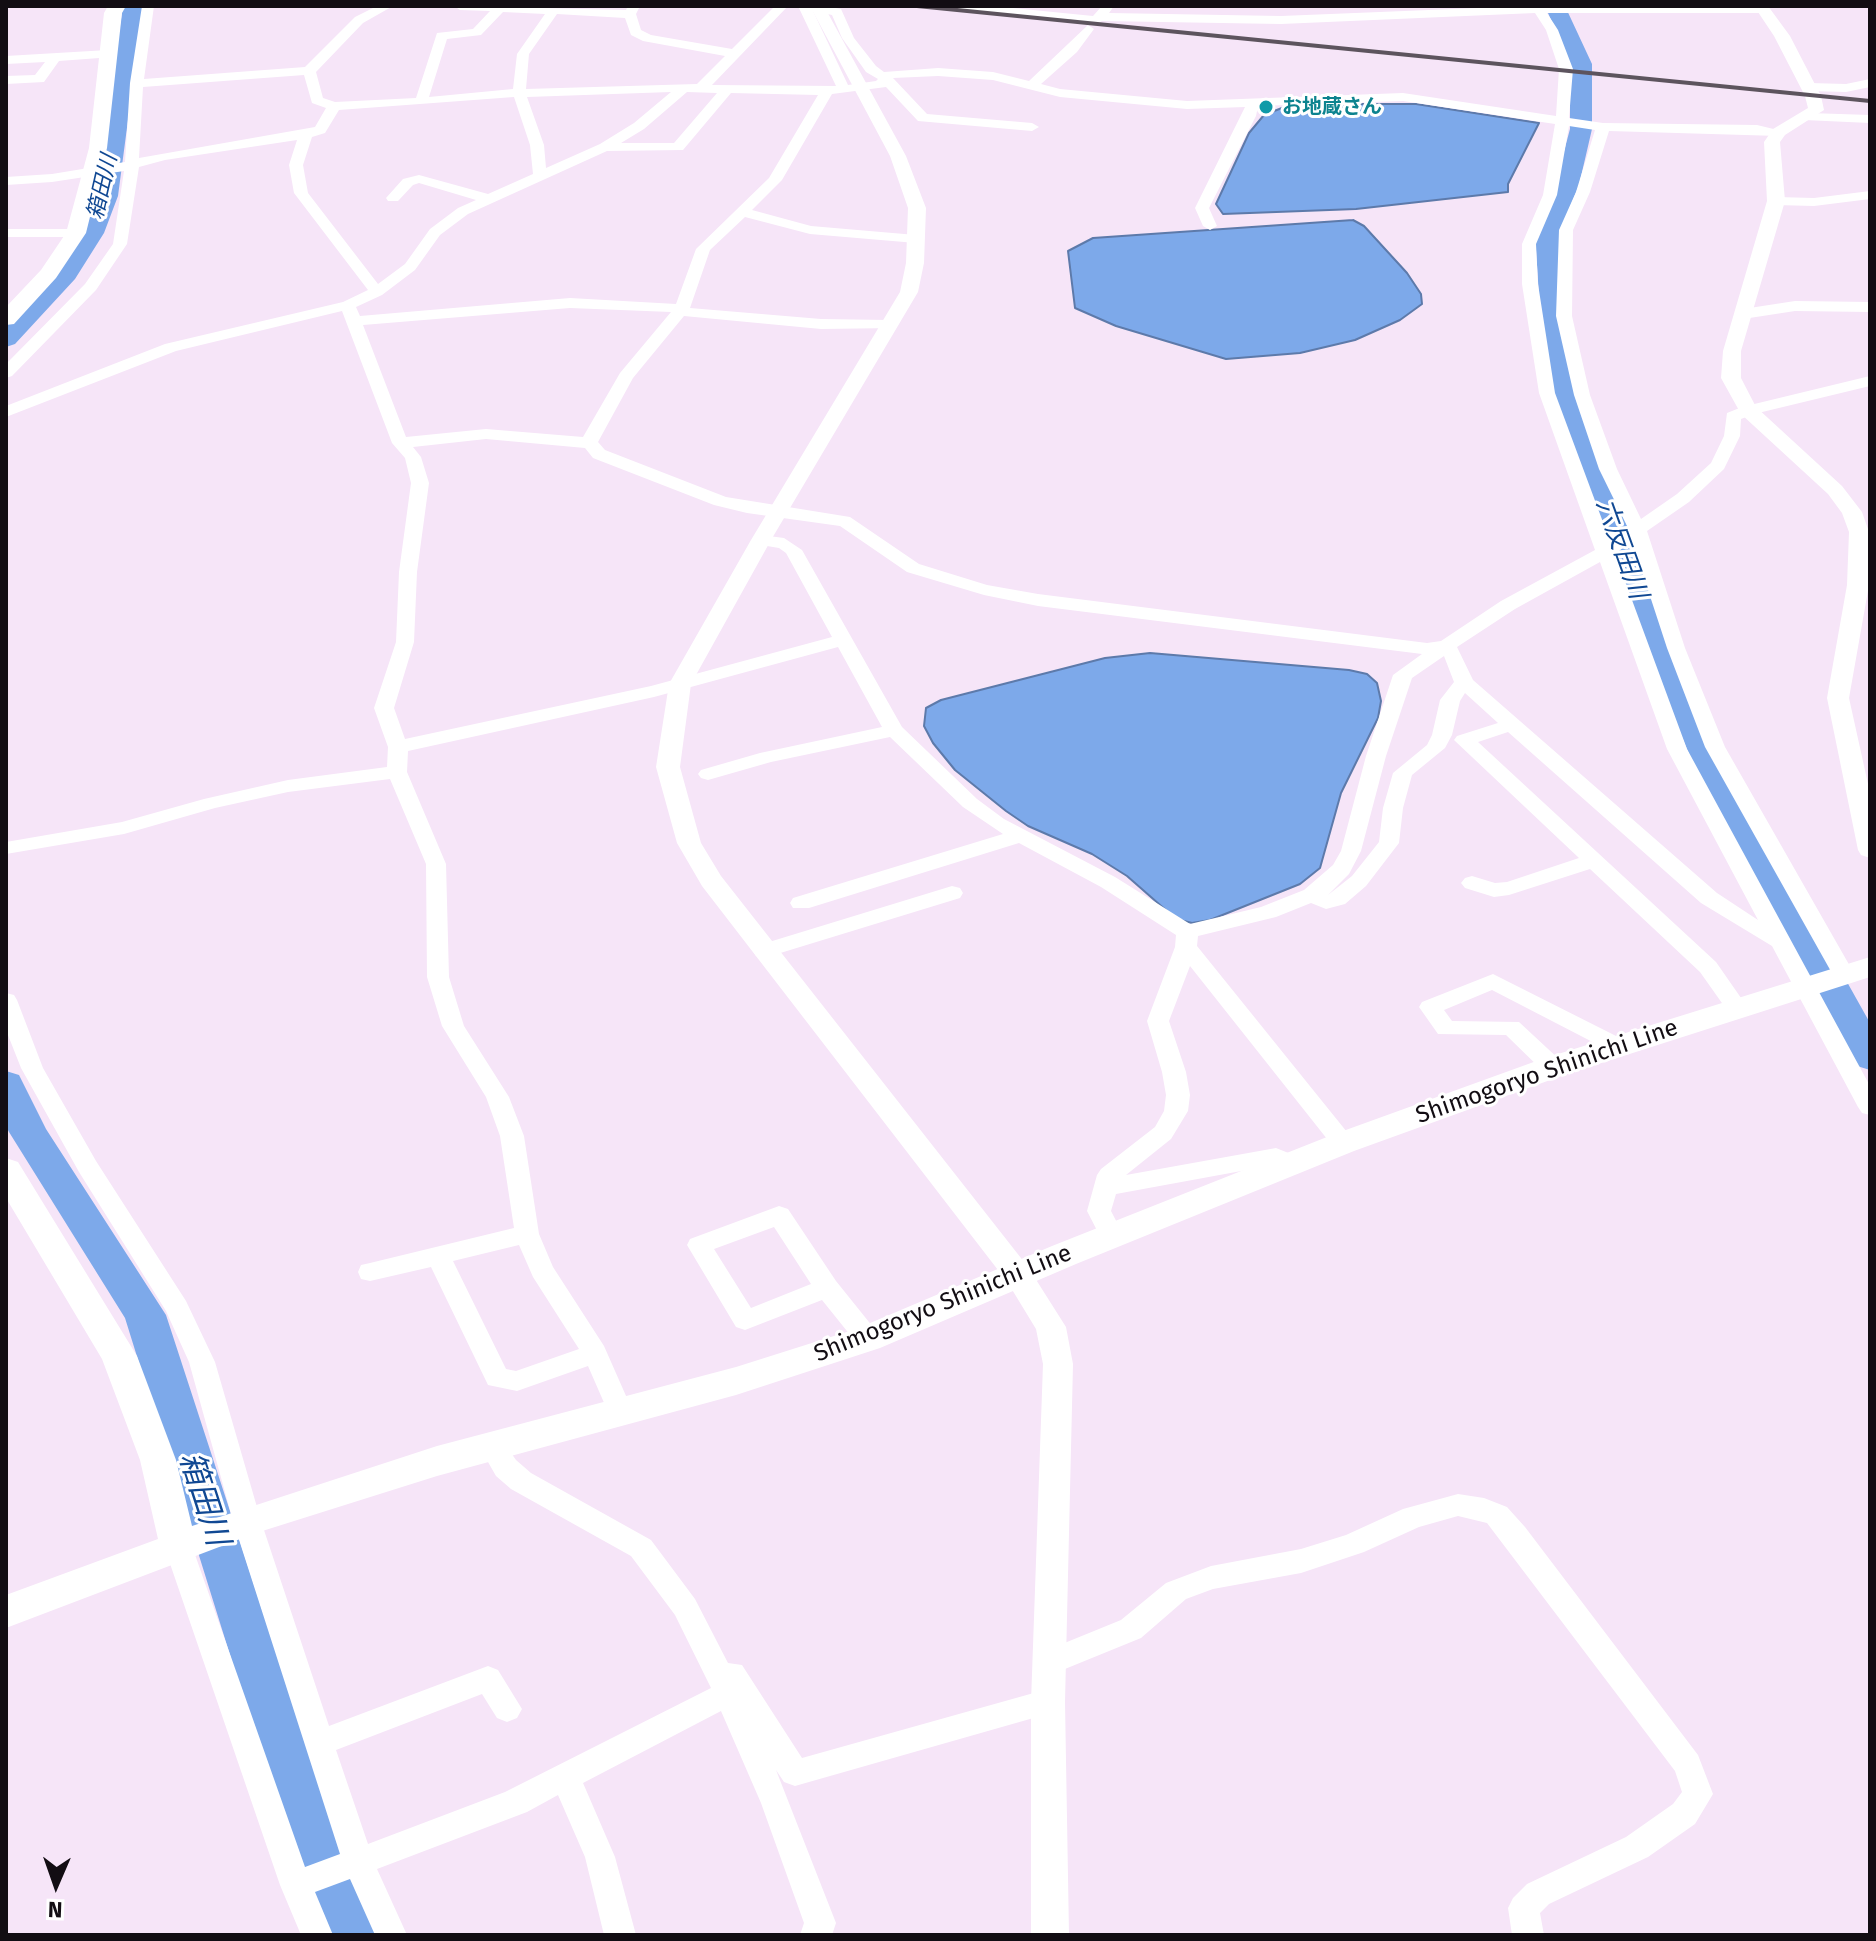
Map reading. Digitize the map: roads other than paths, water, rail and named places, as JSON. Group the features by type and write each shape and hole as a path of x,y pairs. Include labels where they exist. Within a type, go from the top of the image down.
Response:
{"main road":[{"path":"6,319 49,274 76,233 96,169 113,13 117,6"},
{"name":"Shimogoryo Shinichi Line","path":"6,1612 242,1523 437,1461 621,1414 868,1339 1343,1143 1553,1067 1834,978"},
{"path":"6,1170 119,1356 187,1546"}],"street":[{"path":"6,373 91,287 120,244 148,6"},
{"path":"137,83 309,71 359,20 387,6"},
{"path":"460,6 632,10 635,32 648,38 736,54"},
{"path":"701,88 782,6"},
{"path":"805,6 837,12 848,38 871,69 885,78 923,118 1032,127"},
{"path":"805,6 852,88 898,156 917,208 915,263 909,292 761,540 680,684 668,767 689,843 711,880 1018,1275 1051,1327 1058,1364 1048,1702 1050,1935"},
{"path":"817,6 839,48 852,88"},
{"path":"955,6 1096,20 1105,11 1296,20 1535,7 1762,7 1809,87 1816,110 1809,117 1779,132 1772,142 1776,201 1732,351 1731,378 1748,410 1835,490 1864,531 1838,698 1870,850"},
{"path":"1535,7 1552,30 1566,69 1565,122 1550,195 1529,244 1530,284 1547,393 1607,550 1677,749 1780,939 1834,978"},
{"path":"421,102 442,36 477,32 500,8"},
{"path":"540,175 537,145 519,93 523,54 554,10"},
{"path":"1032,85 1072,49 1088,29"},
{"path":"6,60 108,54"},
{"path":"6,80 39,79 54,58"},
{"path":"309,71 317,100 334,106 519,93 684,88 827,91 880,85 885,78 897,72 938,72 993,76 1047,91 1187,105 1403,97 1600,127 1779,132"},
{"path":"1809,87 1846,88 1870,83"},
{"path":"351,313 410,267 435,232 463,211 605,147 639,126 684,88"},
{"path":"605,147 678,147 727,89"},
{"path":"589,443 626,376 681,310 703,249 744,212 781,171 827,91"},
{"path":"1210,226 1202,208 1249,116 1252,108 1248,102"},
{"path":"6,181 52,178 128,166 164,156 306,135 320,130 334,106"},
{"path":"1809,117 1870,119"},
{"path":"1600,127 1583,192 1566,230 1564,316 1591,425 1635,531 1715,747 1834,978 1870,1107"},
{"path":"306,135 296,165 301,193 377,292"},
{"path":"393,198 408,182 419,179 488,199"},
{"path":"1776,201 1814,202 1870,195"},
{"path":"744,212 810,230 916,239"},
{"path":"6,233 76,233"},
{"path":"6,412 171,347 351,313 570,303 670,307 821,324 889,325"},
{"path":"1743,314 1795,306 1870,307"},
{"path":"351,313 400,443 413,457 420,483 408,572 405,642 384,708 398,747 397,772 436,864 438,977 453,1026 497,1097 512,1136 527,1234 542,1270 595,1353 621,1414"},
{"path":"1187,940 1312,895 1342,869 1351,851 1376,756 1403,675 1508,605 1607,550 1683,498 1718,465 1732,436 1733,417 1748,410 1870,381"},
{"path":"400,443 486,434 589,443 599,454 720,501 844,521 913,568 984,590 1038,600 1411,647 1445,646 1452,653 1464,682 1709,898 1773,939 1780,939"},
{"path":"761,540 784,543 793,550 894,730 970,803 1020,836 1108,882 1187,940 1343,1143"},
{"path":"398,747 680,684 842,640"},
{"path":"1312,895 1326,902 1337,899 1359,881 1389,843 1393,808 1403,773 1435,748 1442,735 1450,700 1464,682"},
{"path":"1512,725 1464,740 1708,967 1737,1008"},
{"path":"708,774 767,757 894,730"},
{"path":"6,848 124,828 211,803 288,786 397,772"},
{"path":"801,903 1020,836"},
{"path":"1472,883 1494,890 1509,888 1592,861"},
{"path":"764,951 952,893"},
{"path":"1113,1238 1099,1211 1109,1175 1163,1133 1176,1111 1178,1095 1174,1072 1158,1021 1187,940"},
{"path":"1553,1067 1511,1027 1446,1029 1430,1007 1493,981 1618,1046"},
{"path":"6,1000 32,1068 87,1166 183,1321 202,1362 242,1523 358,1861 391,1935"},
{"path":"1106,1187 1276,1156 1293,1164"},
{"path":"827,1288 745,1320 699,1245 779,1215 827,1288 868,1339"},
{"path":"370,1272 527,1234"},
{"path":"438,1256 497,1378 517,1381 595,1353"},
{"path":"493,1448 506,1468 521,1481 641,1548 685,1607 724,1685 776,1803 823,1931"},
{"path":"1050,1662 1131,1629 1176,1591 1211,1578 1301,1561 1354,1544 1413,1517 1458,1505 1484,1509 1497,1515 1687,1764 1698,1794 1684,1814 1637,1847 1538,1894 1524,1908 1528,1935"},
{"path":"187,1546 296,1885 317,1935"},
{"path":"296,1885 516,1802 724,1685 732,1674 795,1773 1048,1702"},
{"path":"319,1743 488,1679 507,1709"},
{"path":"565,1776 600,1857 620,1935"}],"water":[{"path":"1416,104 1539,123 1508,184 1508,192 1356,209 1223,214 1216,204 1249,133 1264,115 1287,106"},
{"path":"1353,220 1364,226 1407,273 1421,294 1422,304 1400,320 1355,340 1300,353 1226,359 1116,326 1075,308 1068,251 1093,238"},
{"path":"1150,653 1349,670 1367,674 1377,683 1381,701 1378,718 1341,793 1320,868 1300,884 1210,920 1192,923 1176,919 1127,876 1092,854 1028,826 1006,811 955,770 933,743 924,726 926,708 941,700 1105,658"}],"waterway":[{"name":"箱田川","path":"6,339 66,274 92,233 106,196 133,6"},
{"name":"六反田川","path":"1555,6 1581,64 1581,129 1567,185 1547,234 1557,374 1644,610 1710,766 1870,1057"},
{"name":"箱田川","path":"6,1084 28,1132 145,1315 317,1854 355,1935"}],"railway":[{"path":"917,6 1870,101"}],"place":[{"name":"お地蔵さん","path":"1266,107"}]}
